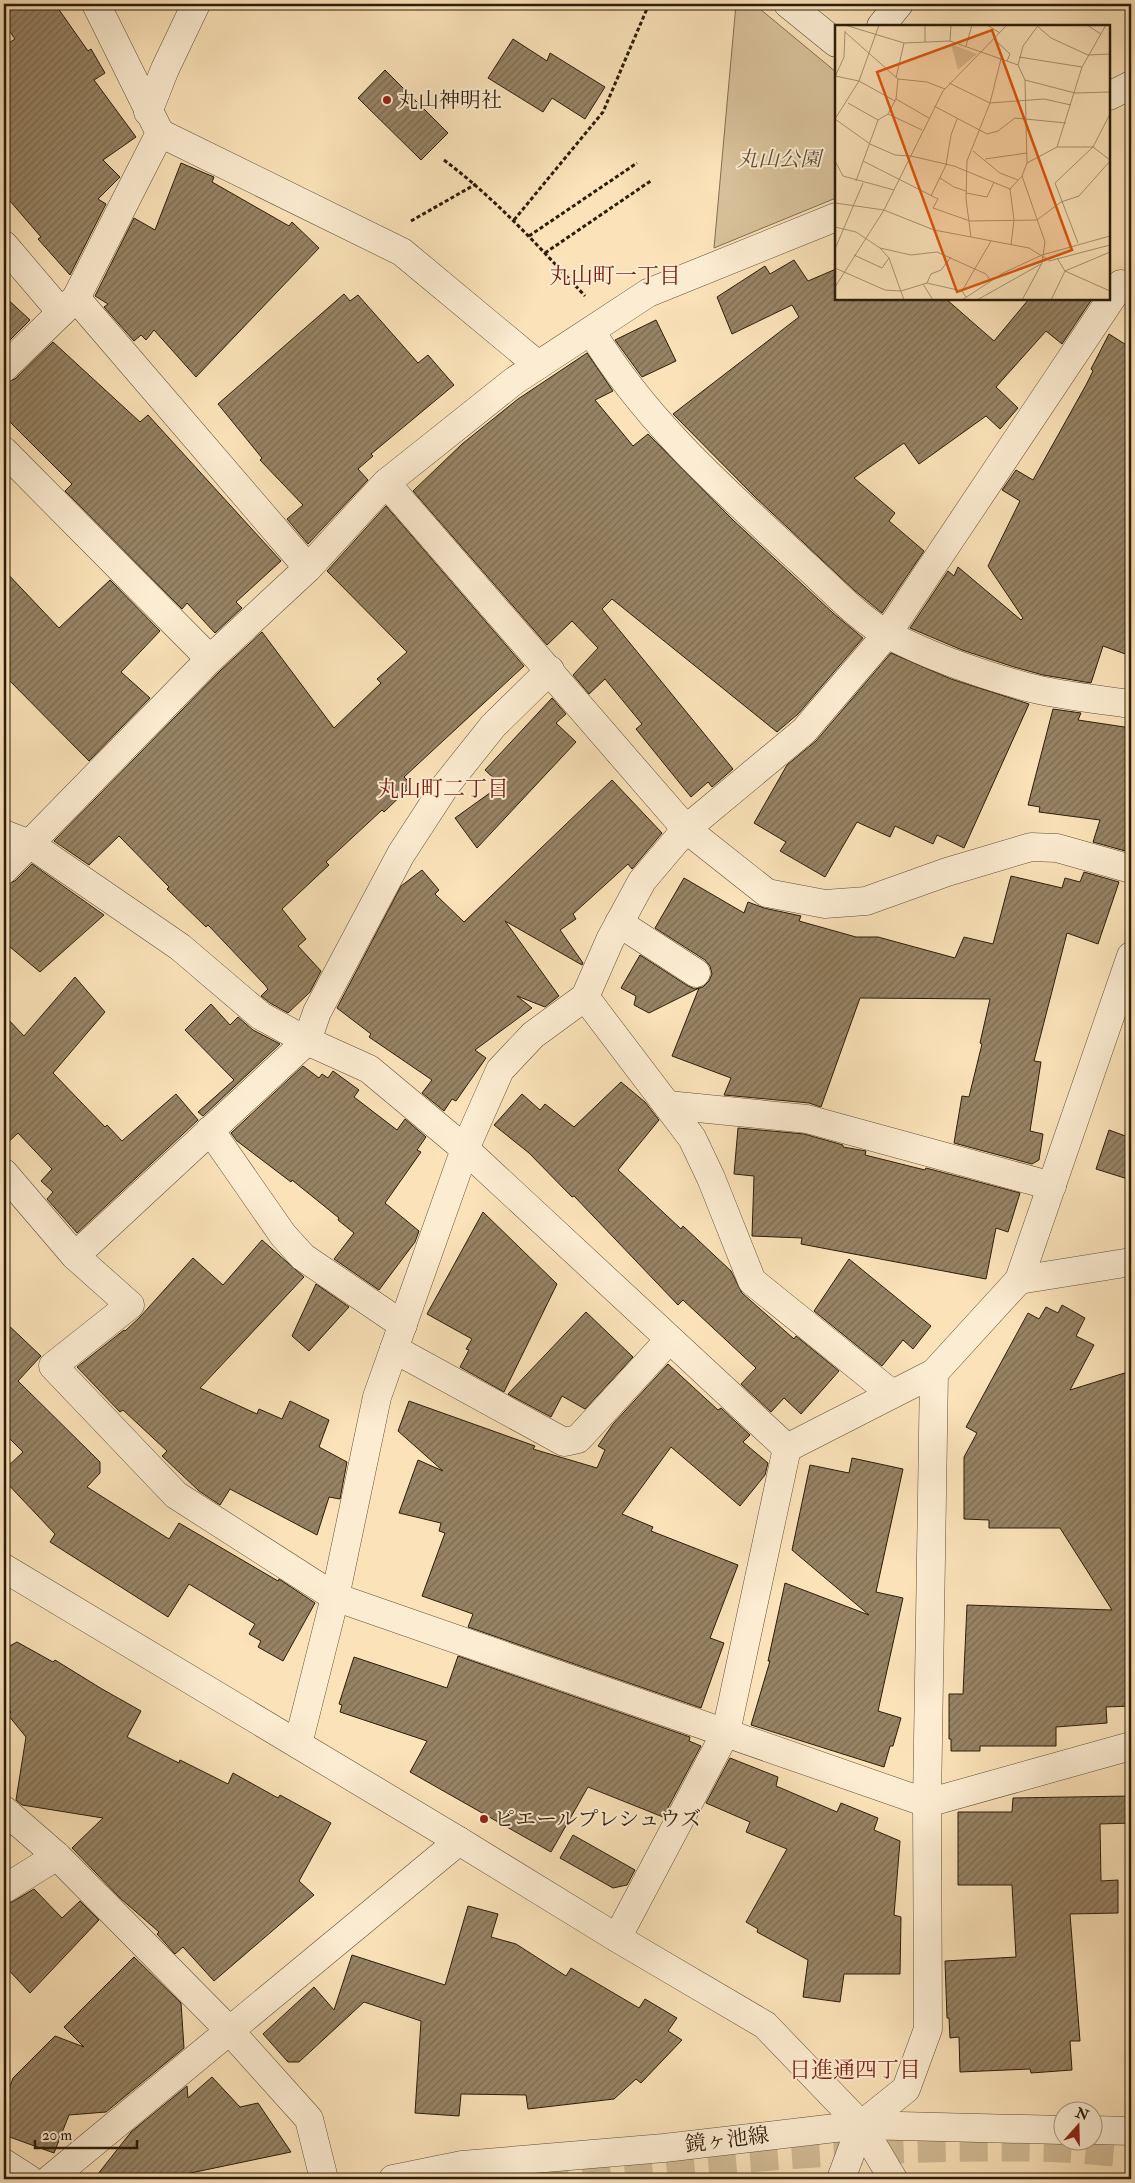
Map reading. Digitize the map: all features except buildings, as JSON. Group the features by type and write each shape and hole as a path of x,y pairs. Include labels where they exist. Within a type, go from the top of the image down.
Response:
{"street":[{"path":"96,4 154,123 402,252 538,365"},
{"path":"4,368 68,305 154,123 165,69 196,4"},
{"path":"788,4 835,42"},
{"path":"882,25 899,4"},
{"path":"4,870 210,659 308,568 386,483 514,381 648,293 835,217"},
{"path":"4,245 68,305 308,568"},
{"path":"1110,298 1120,283"},
{"path":"298,1744 335,1597 377,1396 465,1149 500,1070 533,1035 585,997 619,923 642,881 686,829 804,731 887,634 1109,300"},
{"path":"599,325 611,364 678,446 854,610 887,634 953,662 1027,687 1131,704"},
{"path":"4,451 210,659"},
{"path":"386,483 686,829 767,893 825,904 866,901 947,872 1031,847 1057,848 1131,869"},
{"path":"74,1256 307,1041 317,1012 401,854 446,785 493,726 550,670"},
{"path":"4,834 30,844 180,947 260,1016 307,1041 369,1069 465,1149 787,1448"},
{"path":"619,923 696,973"},
{"path":"787,1448 934,1373 1019,1280 1131,956"},
{"path":"585,997 692,1138 711,1178 752,1281 892,1394"},
{"path":"668,1105 807,1119 1052,1186"},
{"path":"210,1130 283,1235 303,1257 398,1337 564,1442 578,1439 669,1340"},
{"path":"4,1173 74,1256 130,1305 53,1366 176,1495 335,1597 927,1803 1131,1746"},
{"path":"1019,1280 1131,1262"},
{"path":"841,2179 861,2125 906,2089 928,2028 927,1803 934,1373"},
{"path":"617,1938 726,1732 787,1448"},
{"path":"4,1568 617,1938 765,2025 861,2125 893,2179"},
{"path":"4,1810 56,1856 228,2030 309,2119 324,2179"},
{"path":"50,2179 458,1841"},
{"path":"4,1889 56,1856"},
{"name":"鏡ヶ池線","path":"393,2179 462,2165 664,2148 861,2125 1052,2130"},
{"path":"1102,2130 1131,2131"},
{"path":"4,2163 29,2179"}],"path":[{"path":"514,220 603,112 648,4"},
{"path":"444,160 476,184 514,220 544,253 599,325"},
{"path":"529,236 637,163"},
{"path":"544,253 652,180"},
{"path":"376,240 476,184"}],"green space":[{"name":"丸山公園","path":"736,4 754,4 835,71 835,198 714,248"}],"tunnel":[{"path":"541,2179 732,2160 924,2148 1052,2148 1131,2154"}],"place":[{"name":"丸山神明社","path":"387,100"},
{"name":"ピエールプレシュウズ","path":"484,1819"}],"district":[{"name":"丸山町一丁目","path":"615,276"},
{"name":"丸山町二丁目","path":"443,789"},
{"name":"日進通四丁目","path":"855,2070"}]}
